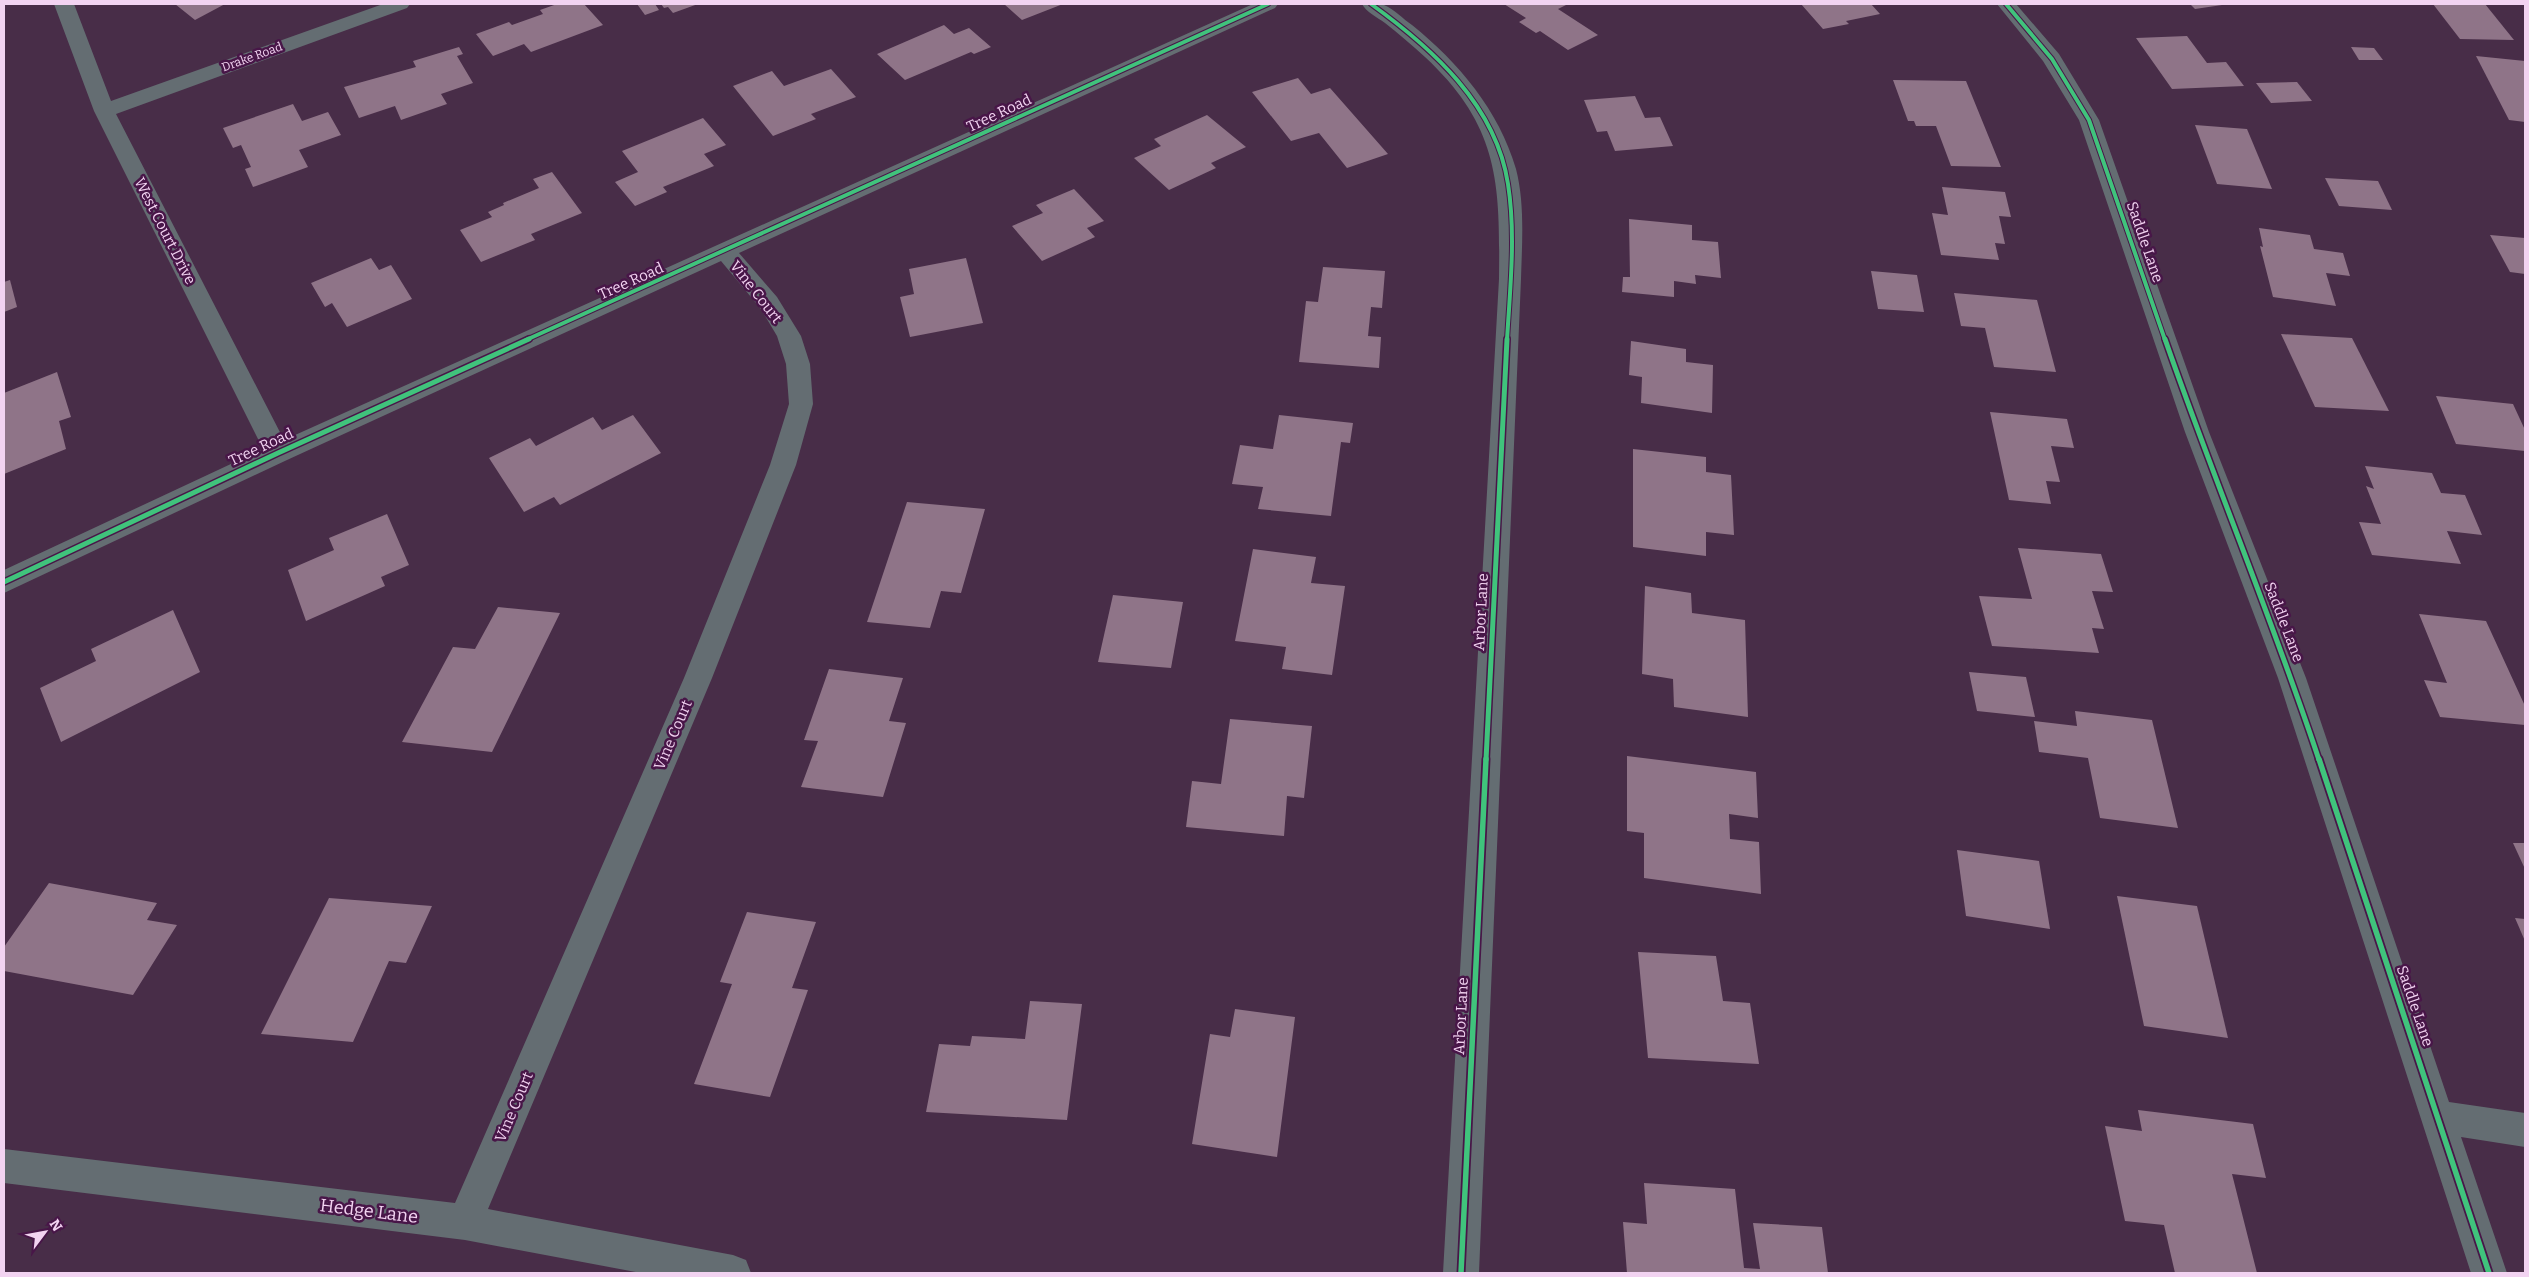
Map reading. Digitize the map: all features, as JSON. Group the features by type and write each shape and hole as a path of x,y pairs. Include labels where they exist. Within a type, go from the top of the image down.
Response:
{"street":[{"name":"West Court Drive","path":"64,4 104,111 278,453"},
{"name":"Drake Road","path":"104,111 400,4"},
{"name":"Tree Road","path":"4,582 278,453 725,252 1268,4"},
{"name":"Arbor Lane","path":"1371,4 1389,16 1449,69 1491,128 1505,168 1511,208 1510,279 1461,1273"},
{"name":"Saddle Lane","path":"2006,4 2044,48 2070,85 2089,120 2197,432 2292,678 2439,1117 2489,1273"},
{"name":"Vine Court","path":"465,1222 698,678 783,464 801,404 798,364 789,336 769,304 725,252"},
{"path":"2439,1117 2525,1130"},
{"name":"Hedge Lane","path":"4,1166 465,1222 732,1273"}],"building":[{"path":"175,4 225,4 195,20"},
{"path":"557,4 584,4 603,25 531,52 524,44 493,56 476,34 509,22 512,25 543,14 540,10"},
{"path":"637,4 655,4 659,10 645,15"},
{"path":"661,4 698,4 673,13 668,7 664,8"},
{"path":"1004,4 1063,4 1022,20"},
{"path":"1504,4 1568,4 1558,9 1598,35 1568,50 1540,31 1536,33 1519,22 1526,18"},
{"path":"1801,4 1871,4 1880,14 1846,21 1849,24 1823,29"},
{"path":"2190,4 2222,4 2222,5 2195,9"},
{"path":"2433,4 2485,4 2514,40 2460,39"},
{"path":"944,25 954,34 969,28 991,47 974,54 971,52 905,80 877,54"},
{"path":"2187,36 2207,63 2226,62 2244,86 2172,89 2136,38"},
{"path":"459,47 463,54 457,56 473,83 441,94 447,104 401,120 395,106 359,118 344,87 416,67 413,61"},
{"path":"2351,47 2374,48 2383,60 2359,60"},
{"path":"2476,56 2525,61 2525,122 2509,120"},
{"path":"831,69 856,97 811,114 816,119 773,136 733,86 772,71 784,86"},
{"path":"1298,78 1311,94 1330,88 1388,154 1347,168 1319,133 1291,141 1252,92"},
{"path":"1893,80 1966,81 2001,167 1951,166 1936,126 1916,126 1914,121 1908,121"},
{"path":"2297,82 2312,101 2271,103 2256,83"},
{"path":"1635,96 1645,118 1660,117 1673,146 1615,151 1607,131 1597,132 1584,100"},
{"path":"293,104 302,121 328,112 341,135 299,150 308,167 253,187 245,169 251,167 241,145 233,148 223,128"},
{"path":"1207,115 1246,147 1211,163 1216,168 1169,190 1134,158 1161,146 1154,139"},
{"path":"703,118 726,145 704,154 714,166 663,187 667,192 635,206 615,182 638,172 622,151"},
{"path":"2195,125 2247,129 2272,189 2217,184"},
{"path":"552,172 582,213 531,234 535,240 481,262 460,230 492,217 488,212 504,205 503,203 539,188 533,179"},
{"path":"2325,178 2378,181 2392,210 2339,206"},
{"path":"1942,187 2005,192 2011,217 1999,216 2005,244 1995,243 1999,260 1941,255 1932,213 1948,215"},
{"path":"1074,189 1104,221 1087,228 1095,237 1042,261 1012,226 1043,213 1036,205"},
{"path":"1629,219 1692,225 1692,240 1718,242 1721,278 1695,275 1696,284 1674,281 1674,297 1622,292 1623,277 1630,277"},
{"path":"2259,228 2310,235 2314,249 2343,253 2350,276 2326,273 2336,306 2273,297 2260,246 2263,247"},
{"path":"2490,235 2525,238 2525,274 2510,272"},
{"path":"371,258 379,270 391,265 412,299 347,327 332,303 325,307 311,283"},
{"path":"966,258 983,323 910,337 900,297 914,294 909,269"},
{"path":"1323,267 1385,271 1382,308 1371,307 1368,336 1381,337 1379,368 1299,362 1306,301 1318,302"},
{"path":"1871,271 1917,275 1924,312 1878,309"},
{"path":"10,280 17,307 4,312 4,282"},
{"path":"1954,293 2037,300 2056,372 1994,367 1985,328 1961,326"},
{"path":"2281,334 2352,338 2389,411 2315,407"},
{"path":"1631,341 1686,349 1686,362 1713,365 1712,413 1641,403 1642,377 1629,375"},
{"path":"57,372 71,417 59,421 66,449 4,474 4,393"},
{"path":"2436,396 2513,404 2525,430 2525,451 2456,444"},
{"path":"1990,412 2067,419 2074,448 2051,446 2060,482 2046,481 2051,504 2009,500"},
{"path":"633,415 661,453 560,505 554,497 524,512 489,458 530,438 536,446 593,417 602,430"},
{"path":"1279,415 1353,423 1350,443 1341,442 1331,516 1258,509 1263,487 1232,484 1240,445 1273,449"},
{"path":"1633,449 1706,457 1706,472 1731,475 1734,535 1706,532 1706,556 1633,547"},
{"path":"2365,466 2432,473 2441,493 2465,495 2482,535 2447,531 2461,564 2372,555 2359,522 2381,524 2366,486 2374,489"},
{"path":"907,502 985,509 961,593 941,591 930,628 867,622"},
{"path":"387,514 409,565 381,577 385,586 306,621 288,570 334,550 329,538"},
{"path":"2018,548 2101,554 2113,592 2092,591 2104,629 2092,628 2099,653 1992,646 1979,596 2032,599"},
{"path":"1253,549 1316,557 1311,583 1345,586 1332,675 1282,669 1286,647 1235,641"},
{"path":"1645,586 1691,593 1692,613 1745,620 1748,717 1674,707 1673,679 1642,674"},
{"path":"1113,595 1183,602 1171,668 1098,662"},
{"path":"498,607 560,613 492,752 402,742 453,647 475,649"},
{"path":"173,610 200,672 61,742 40,688 96,661 91,649"},
{"path":"2419,614 2486,621 2525,706 2525,725 2440,717 2424,680 2447,683"},
{"path":"829,669 903,678 889,721 906,723 883,797 801,787 818,741 804,740"},
{"path":"1969,672 2026,677 2035,717 1977,711"},
{"path":"2075,711 2152,720 2178,828 2100,818 2088,758 2039,752 2034,721 2077,726"},
{"path":"1230,719 1312,726 1304,798 1287,796 1284,836 1186,827 1192,781 1221,784"},
{"path":"1627,756 1756,772 1758,818 1729,814 1730,839 1759,842 1761,894 1644,878 1644,833 1627,831"},
{"path":"2513,843 2525,843 2525,869"},
{"path":"1957,850 2039,861 2050,929 1966,916"},
{"path":"49,883 157,903 147,920 177,925 133,995 4,971 4,947"},
{"path":"2117,896 2197,906 2228,1038 2144,1026"},
{"path":"329,898 432,906 406,963 389,961 353,1042 261,1034"},
{"path":"747,912 816,922 792,988 808,990 770,1097 694,1084 732,984 720,982"},
{"path":"2515,918 2525,919 2525,941"},
{"path":"1638,952 1716,956 1723,1001 1750,1003 1759,1064 1648,1058"},
{"path":"1030,1001 1082,1004 1067,1120 926,1112 939,1044 970,1046 972,1036 1025,1039"},
{"path":"1235,1009 1295,1017 1277,1157 1192,1144 1210,1034 1230,1037"},
{"path":"2138,1110 2253,1124 2266,1178 2232,1174 2257,1273 2175,1273 2164,1225 2125,1221 2105,1126 2142,1131"},
{"path":"1644,1183 1735,1189 1744,1268 1760,1269 1753,1223 1822,1227 1828,1273 1627,1273 1623,1222 1647,1224"}],"cycle path":[{"path":"4,582 278,453 1268,4"},
{"path":"1371,4 1414,36 1453,75 1470,96 1485,119 1497,143 1505,169 1510,196 1510,279 1461,1273"},
{"path":"2006,4 2030,30 2052,59 2089,120 2197,432 2292,678 2489,1273"}]}
